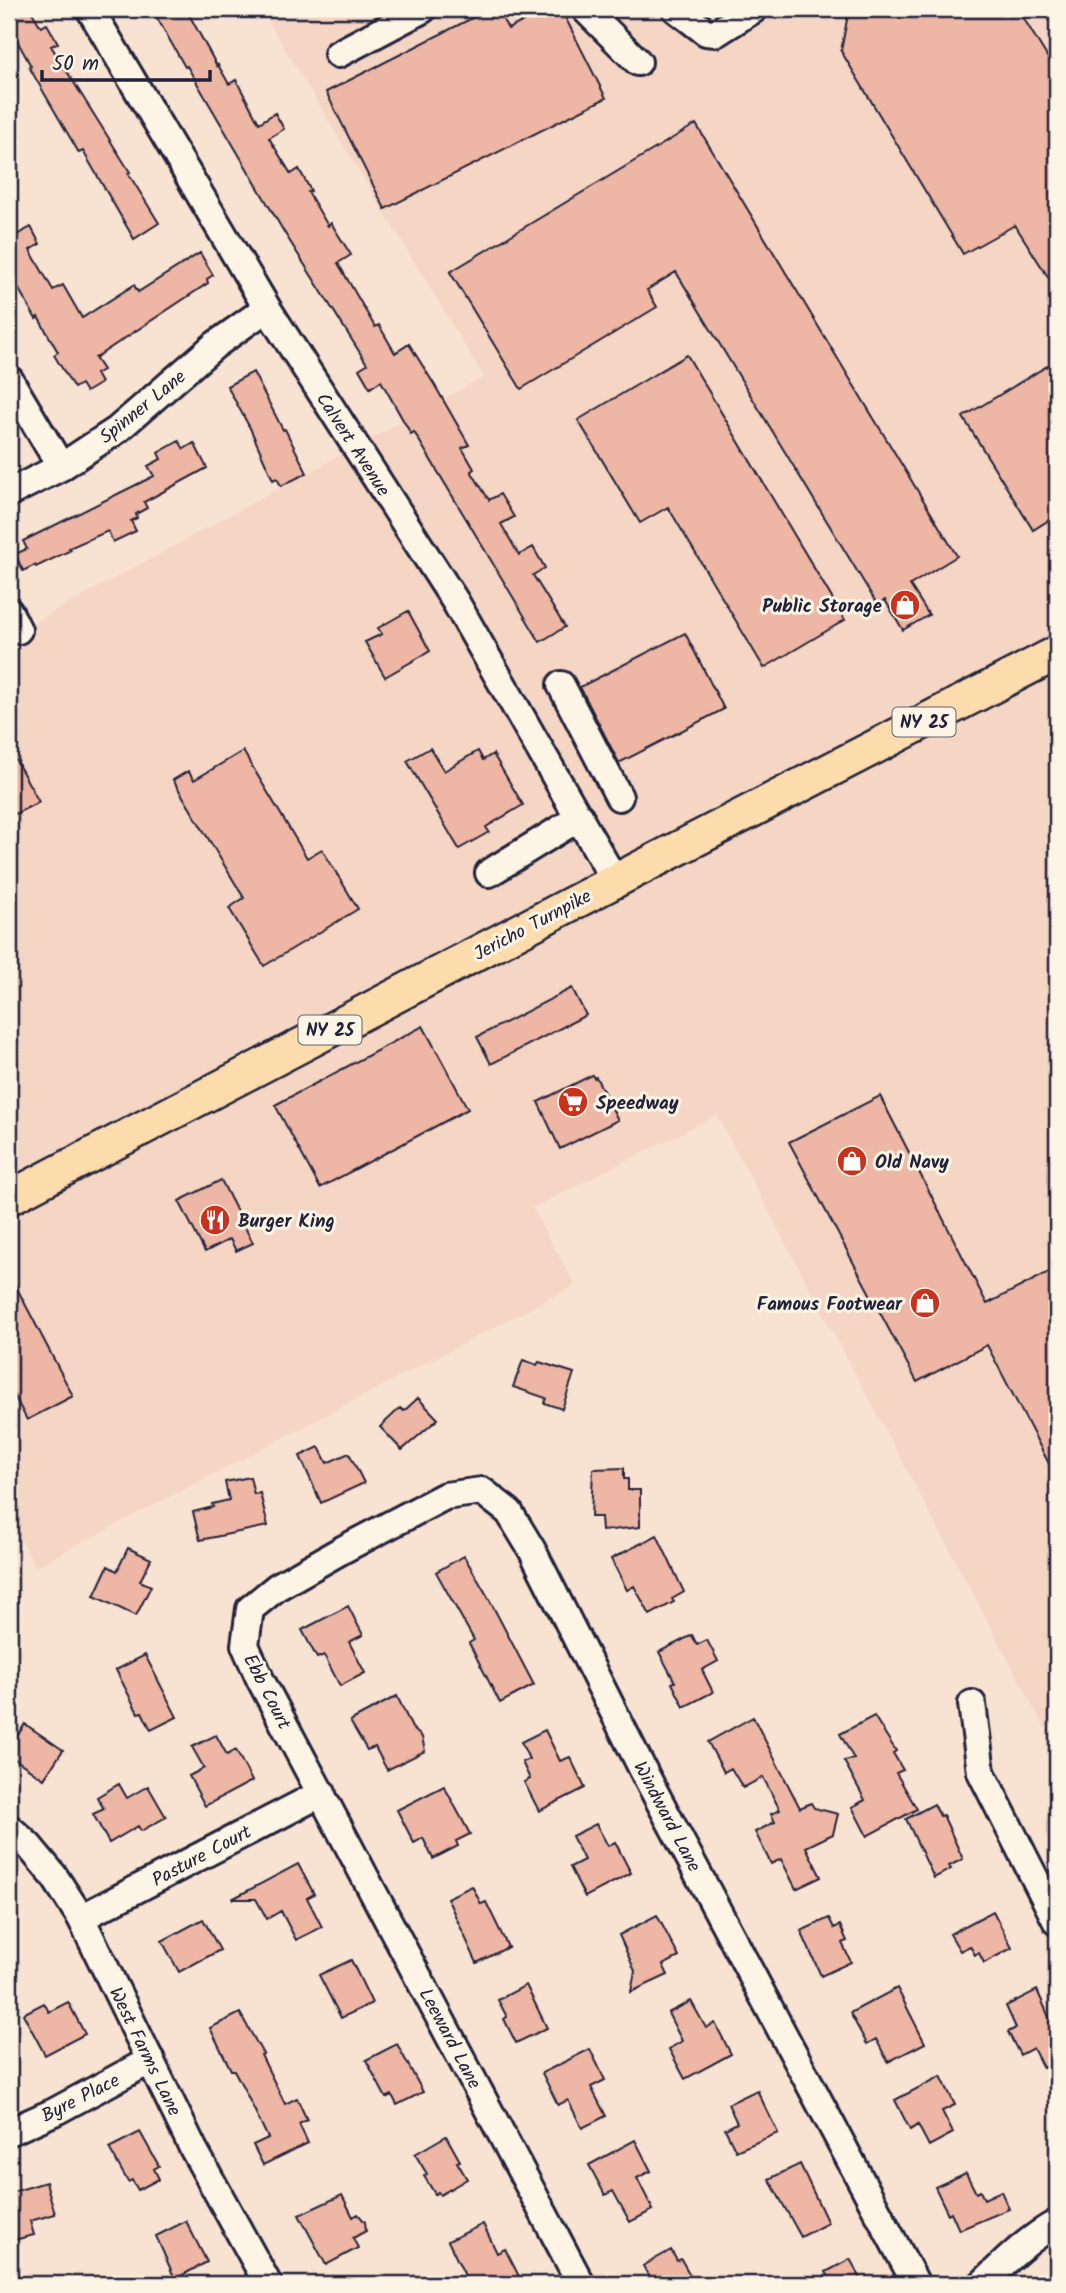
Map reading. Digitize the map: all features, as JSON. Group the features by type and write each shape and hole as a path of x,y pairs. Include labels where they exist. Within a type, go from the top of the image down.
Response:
{"main road":[{"name":"Jericho Turnpike","path":"9,1198 1057,653"}],"street":[{"name":"Calvert Avenue","path":"90,9 267,308 455,601 615,881"},
{"path":"338,54 423,9"},
{"path":"585,9 638,62"},
{"path":"676,9 706,32 716,33 754,9"},
{"name":"Spinner Lane","path":"9,493 61,467 117,430 215,345 267,308"},
{"path":"9,379 61,467"},
{"path":"561,685 619,797"},
{"path":"489,873 580,817"},
{"name":"Windward Lane","path":"342,1550 445,1496 482,1491 509,1512 532,1550 646,1776 916,2284"},
{"name":"Ebb Court","path":"322,1793 260,1679 245,1645 250,1609 277,1587 342,1550"},
{"path":"972,1704 981,1772 1057,1919"},
{"name":"Pasture Court","path":"80,1918 322,1793"},
{"name":"Leeward Lane","path":"322,1793 581,2284"},
{"name":"West Farms Lane","path":"9,1828 29,1846 54,1876 80,1918 193,2148 268,2284"},
{"name":"Byre Place","path":"9,2132 56,2111 151,2060"},
{"path":"982,2284 1004,2262 1057,2223"}],"shaded area":[{"path":"261,9 1057,9 1057,1722 1045,1728 717,1115 532,1208 575,1285 35,1567 9,1515 9,636 484,377"}],"building":[{"path":"9,9 30,9 41,27 47,24 58,43 51,46 159,223 134,239 83,151 79,153 29,67 31,66 9,26"},
{"path":"152,9 186,9 217,66 229,84 236,80 259,123 275,113 284,129 269,138 291,174 299,169 311,191 308,192 328,226 331,223 351,255 338,263 375,327 379,325 395,353 409,344 434,384 469,445 462,448 474,469 471,471 489,500 500,494 514,517 501,524 519,555 533,547 545,568 533,575 565,627 540,642 381,381 370,388 359,369 367,364 284,232"},
{"path":"490,9 497,9 508,29 548,9 561,9 606,98 385,209 326,92"},
{"path":"849,9 1018,9 1057,73 1057,291 1015,225 963,254 841,51"},
{"path":"696,124 957,556 910,585 929,615 903,630 885,600 877,604 676,272 647,290 657,307 521,389 450,272"},
{"path":"31,227 40,244 30,250 53,290 63,285 82,318 134,285 138,292 200,253 213,275 207,279 208,283 95,358 103,370 96,374 101,383 86,392 81,384 74,388 54,355 58,352 9,272 9,239"},
{"path":"687,355 845,620 764,668 668,507 640,523 578,420"},
{"path":"1057,360 1057,515 1033,530 963,417"},
{"path":"253,372 307,473 281,486 277,478 273,480 250,428 227,386"},
{"path":"179,441 184,449 194,443 207,468 144,502 147,508 136,514 137,518 131,521 136,531 113,542 108,531 23,571 15,554 27,549 23,541 154,476 148,466 161,459 158,453"},
{"path":"408,611 430,651 385,677 365,642 382,634 378,628"},
{"path":"685,633 724,709 619,763 580,687"},
{"path":"9,748 39,802 9,817"},
{"path":"430,748 444,771 478,751 483,760 493,754 523,805 486,827 489,832 459,849 407,761"},
{"path":"243,751 307,858 322,849 358,909 264,966 229,908 244,898 173,780 188,771 194,780"},
{"path":"572,988 586,1015 491,1064 477,1037"},
{"path":"423,1026 468,1109 320,1188 275,1105"},
{"path":"592,1075 596,1077 618,1120 560,1149 538,1102"},
{"path":"880,1096 987,1304 1057,1268 1057,1479 987,1345 917,1382 789,1142"},
{"name":"Burger King","path":"221,1180 253,1243 236,1251 230,1239 205,1252 179,1201"},
{"path":"9,1273 73,1396 27,1420 9,1386"},
{"path":"523,1360 574,1373 562,1409 544,1403 546,1398 513,1387"},
{"path":"418,1398 438,1419 402,1450 380,1427 400,1408 404,1411"},
{"path":"319,1447 327,1463 349,1453 364,1483 321,1503 300,1456"},
{"path":"624,1468 628,1490 640,1490 640,1527 602,1531 601,1517 591,1517 593,1469"},
{"path":"250,1477 254,1494 260,1493 268,1526 200,1540 193,1512 229,1500 225,1482"},
{"path":"657,1535 684,1592 672,1599 674,1602 650,1615 634,1586 627,1590 611,1559"},
{"path":"128,1548 151,1559 140,1581 151,1586 136,1616 94,1596 108,1566 117,1571"},
{"path":"464,1556 534,1685 500,1703 469,1643 474,1640 436,1572"},
{"path":"348,1606 363,1635 349,1642 365,1673 340,1686 324,1655 317,1658 302,1630"},
{"path":"692,1635 697,1645 707,1640 718,1661 702,1670 713,1692 684,1707 672,1683 675,1682 659,1652"},
{"path":"145,1655 177,1717 151,1730 142,1712 138,1713 116,1670"},
{"path":"397,1696 412,1728 422,1737 425,1751 387,1770 375,1747 367,1750 350,1721"},
{"path":"874,1716 896,1751 893,1753 903,1770 896,1773 917,1809 867,1836 852,1807 865,1800 844,1761 854,1759 840,1734"},
{"path":"753,1717 800,1808 811,1803 814,1808 838,1814 833,1834 806,1847 821,1877 796,1889 781,1859 771,1864 755,1832 775,1822 771,1814 780,1810 763,1777 743,1788 731,1768 724,1772 708,1742"},
{"path":"25,1724 63,1750 44,1779 9,1755 9,1749"},
{"path":"545,1730 560,1761 570,1757 585,1788 539,1811 524,1782 530,1779 522,1762 529,1759 521,1742"},
{"path":"216,1735 227,1755 236,1750 252,1781 205,1806 189,1776 204,1768 192,1747"},
{"path":"119,1784 127,1798 148,1786 166,1817 141,1831 138,1826 109,1843 93,1814 104,1809 97,1797"},
{"path":"444,1786 470,1834 456,1841 458,1846 433,1859 423,1838 414,1843 397,1810"},
{"path":"934,1804 940,1816 943,1815 963,1859 934,1878 906,1819"},
{"path":"596,1824 608,1846 615,1842 631,1873 585,1897 570,1867 584,1860 572,1836"},
{"path":"298,1864 314,1894 307,1898 322,1927 296,1940 281,1911 267,1919 256,1899 232,1899"},
{"path":"472,1886 481,1904 486,1902 508,1947 477,1963 447,1898"},
{"path":"993,1911 1012,1948 984,1963 979,1953 975,1955 970,1946 960,1951 950,1934"},
{"path":"657,1915 679,1957 663,1965 668,1975 631,1992 635,1971 619,1935"},
{"path":"829,1918 834,1928 840,1925 847,1941 842,1943 851,1962 821,1976 801,1931"},
{"path":"203,1919 220,1950 179,1972 162,1941"},
{"path":"351,1960 372,2003 341,2018 319,1975"},
{"path":"526,1985 547,2028 516,2043 498,2000"},
{"path":"897,1988 925,2043 888,2062 876,2039 867,2044 850,2013"},
{"path":"1037,1990 1057,2035 1057,2060 1043,2068 1033,2048 1020,2055 1008,2032 1016,2028 1006,2006"},
{"path":"691,2001 706,2028 715,2023 731,2054 685,2079 669,2049 682,2041 668,2013"},
{"path":"68,2002 85,2034 45,2055 23,2014 44,2003 49,2012"},
{"path":"240,2013 263,2054 261,2055 285,2104 297,2098 307,2120 299,2124 308,2143 263,2165 253,2145 268,2138 210,2028"},
{"path":"397,2044 423,2092 397,2105 392,2095 386,2098 366,2060"},
{"path":"590,2049 605,2080 591,2087 606,2116 582,2128 568,2100 558,2105 542,2073"},
{"path":"941,2076 955,2105 942,2111 953,2133 929,2146 918,2125 910,2130 895,2100"},
{"path":"757,2090 778,2133 736,2151 725,2129 737,2123 728,2104"},
{"path":"140,2132 159,2166 154,2169 159,2179 138,2190 132,2180 128,2182 109,2148"},
{"path":"446,2136 467,2179 440,2195 438,2192 435,2194 424,2176 427,2174 415,2154"},
{"path":"635,2140 651,2171 637,2178 653,2210 630,2222 613,2191 605,2195 589,2165"},
{"path":"800,2164 828,2223 801,2237 769,2179"},
{"path":"966,2173 976,2193 980,2191 984,2199 1001,2191 1009,2209 959,2230 935,2187"},
{"path":"46,2182 55,2214 30,2221 34,2235 14,2240 9,2221 9,2193"},
{"path":"342,2195 353,2217 358,2214 365,2222 366,2231 353,2238 358,2248 326,2265 299,2215"},
{"path":"186,2221 207,2262 175,2279 156,2236"},
{"path":"483,2224 497,2253 505,2249 523,2284 469,2284 448,2241"},
{"path":"671,2250 677,2261 681,2259 695,2284 653,2284 643,2266"},
{"path":"850,2259 864,2284 833,2284 826,2272"}],"place":[{"name":"Public Storage","path":"905,605"},
{"name":"Speedway","path":"573,1102"},
{"name":"Old Navy","path":"852,1161"},
{"name":"Burger King","path":"215,1220"},
{"name":"Famous Footwear","path":"925,1303"}]}
